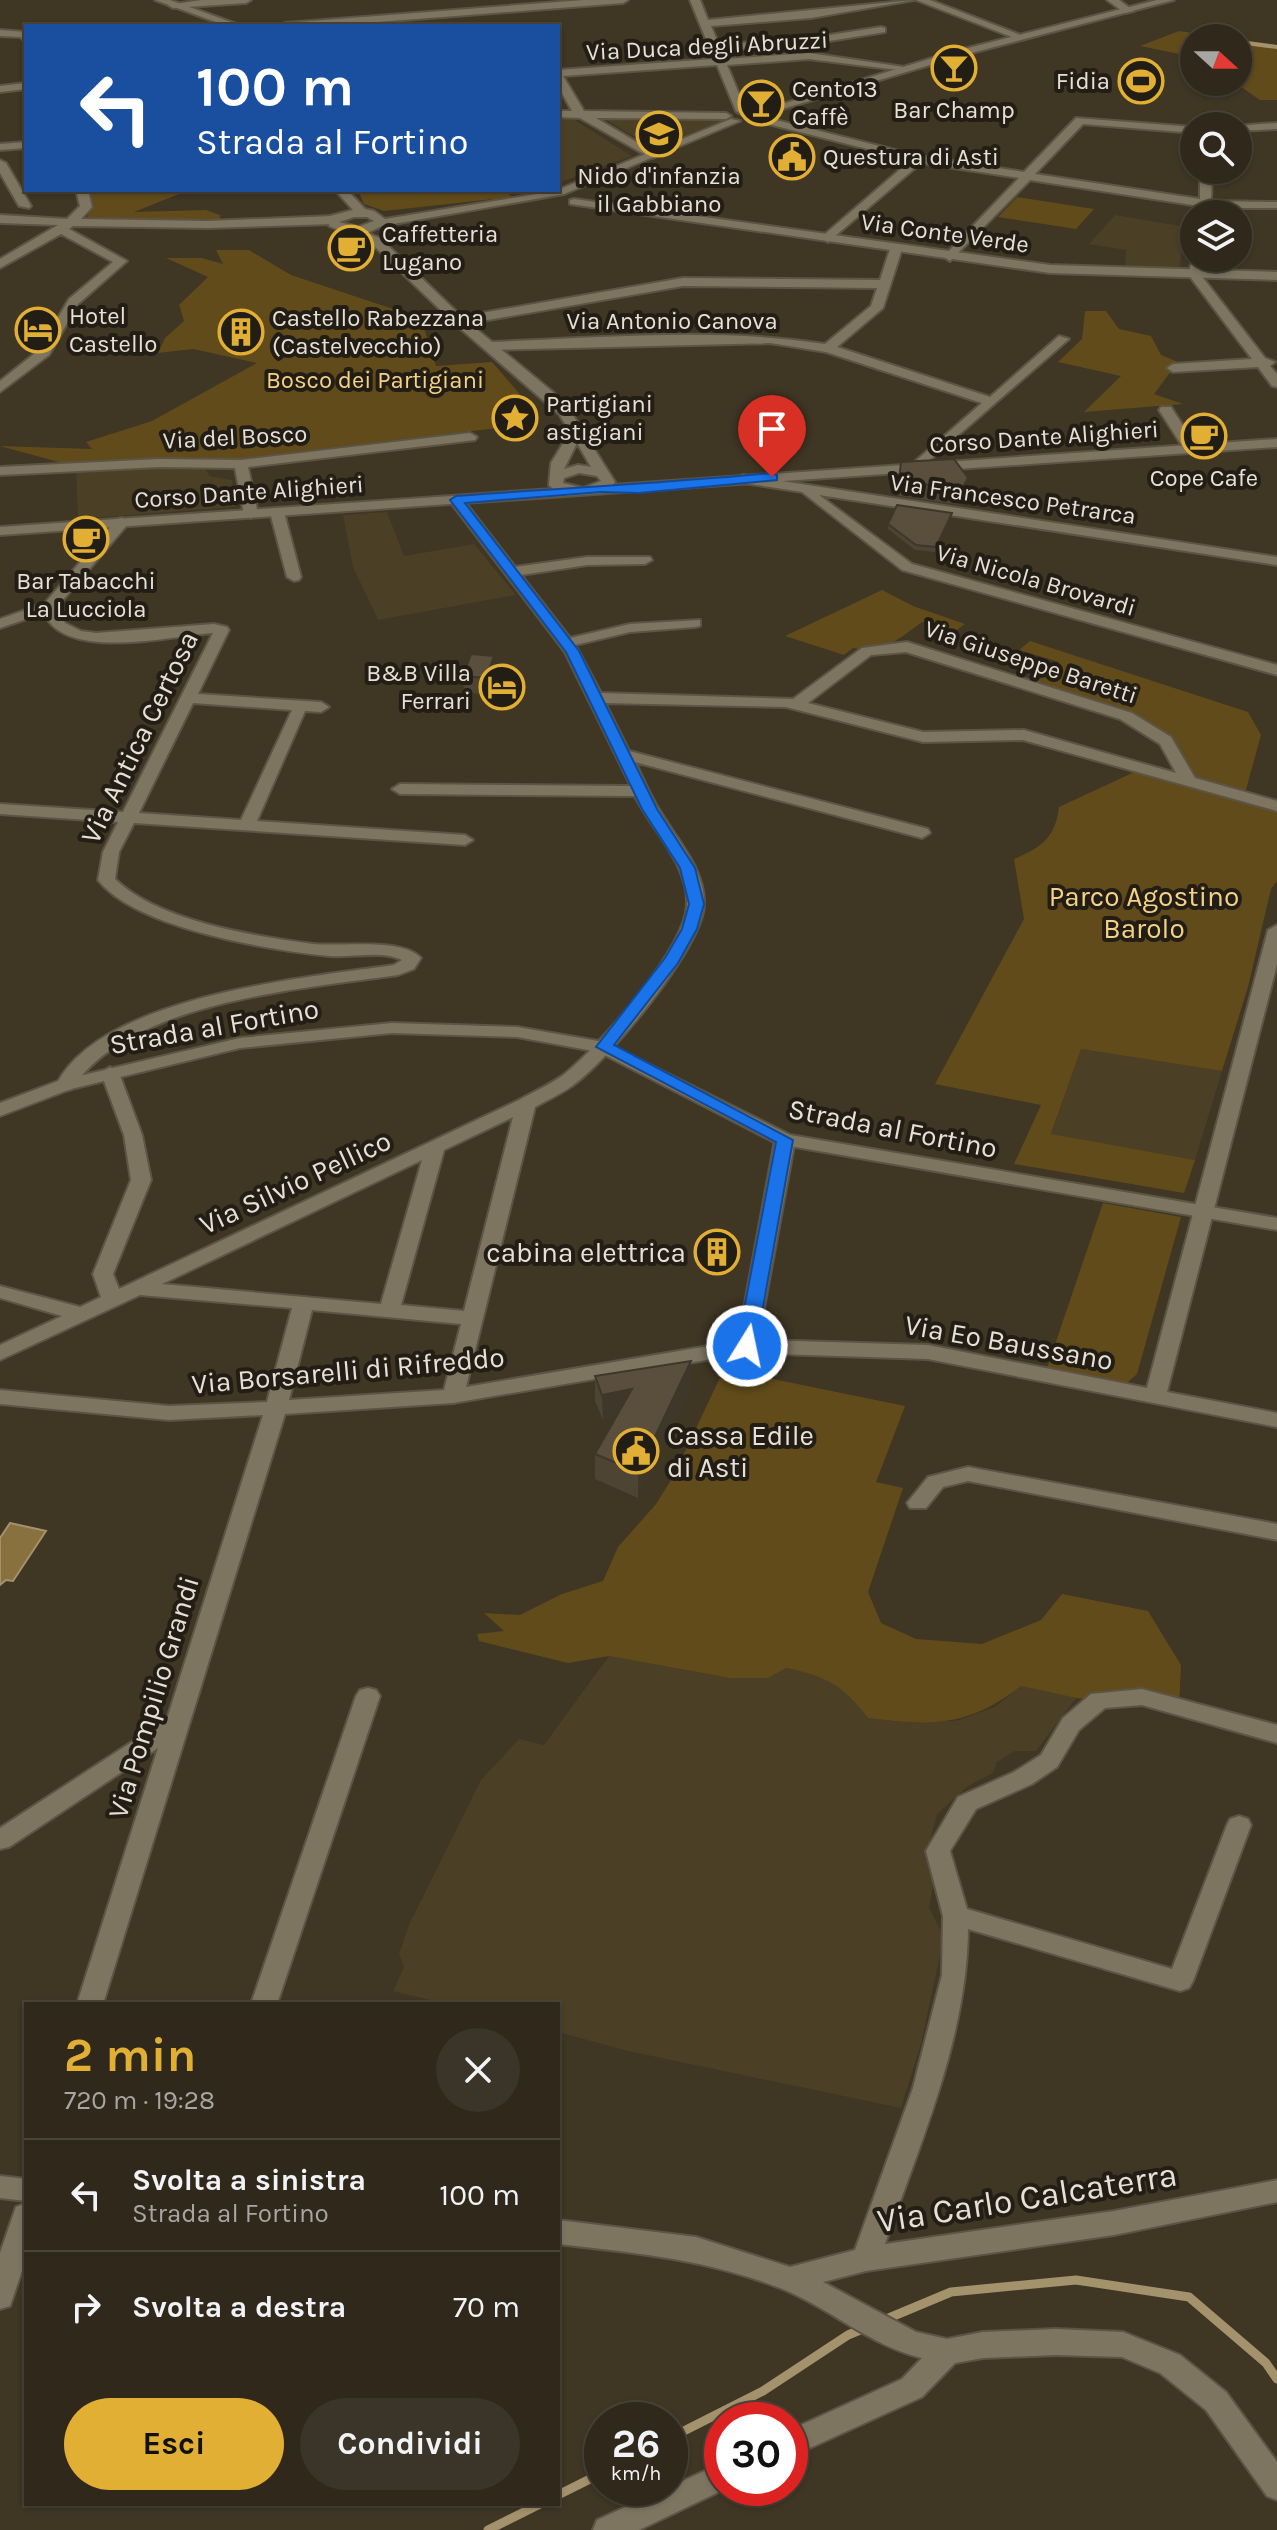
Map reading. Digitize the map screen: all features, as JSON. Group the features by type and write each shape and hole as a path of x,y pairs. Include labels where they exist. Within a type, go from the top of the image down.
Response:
{"street":[{"path":"160,0 231,24"},
{"path":"173,5 246,0"},
{"path":"306,24 517,4 623,0"},
{"path":"695,0 714,48 734,116"},
{"path":"705,23 799,17 909,0"},
{"path":"921,0 1021,37"},
{"path":"1112,0 1129,11"},
{"path":"756,116 906,68 1169,0"},
{"path":"714,48 823,39 881,30"},
{"path":"0,33 24,36"},
{"name":"Via Duca degli Abruzzi","path":"560,75 809,56 906,68"},
{"path":"560,79 578,112 651,155"},
{"path":"0,89 24,86"},
{"path":"560,114 756,116 919,159 1180,204"},
{"path":"557,196 734,116"},
{"path":"950,257 1080,120 1180,129"},
{"path":"1252,127 1277,126"},
{"path":"0,147 24,145"},
{"path":"828,238 919,159"},
{"path":"0,163 25,207 18,220"},
{"path":"580,197 580,188 590,179"},
{"path":"0,264 31,243 66,227 86,207 82,192"},
{"path":"341,224 342,193"},
{"path":"342,193 459,321 549,396 577,431 604,480"},
{"name":"Via Conte Verde","path":"376,227 419,217 557,196 580,197 610,206 1050,269 1198,280 1277,276"},
{"path":"1252,206 1277,205"},
{"path":"341,224 362,213"},
{"path":"0,219 66,227 341,224 376,227"},
{"path":"0,388 44,352 73,302 121,261 66,227"},
{"path":"828,348 877,308 896,249"},
{"path":"1198,272 1198,280 1277,383"},
{"path":"459,321 670,283 885,284"},
{"name":"Via Antonio Canova","path":"489,346 770,339 828,348 990,401"},
{"path":"916,468 1063,339"},
{"path":"1173,368 1277,361"},
{"path":"1166,410 1191,449"},
{"path":"568,491 556,479 558,463 573,443 577,431"},
{"name":"Via del Bosco","path":"0,471 159,463 241,464 470,437"},
{"name":"Corso Dante Alighieri","path":"500,496 578,469 639,489 743,479 1277,443"},
{"path":"241,464 251,514"},
{"name":"Via Francesco Petrarca","path":"743,479 1277,561"},
{"name":"Corso Dante Alighieri","path":"0,531 585,492 604,480"},
{"name":"Via Nicola Brovardi","path":"805,490 907,567 1277,670"},
{"name":"Via Silvio Pellico","path":"0,1353 526,1104 567,1081 604,1047 673,959 690,929 696,904 688,868 641,791 566,643 456,500"},
{"path":"277,512 294,577"},
{"path":"0,624 50,606 122,522"},
{"path":"512,572 587,561 645,560"},
{"name":"Via Antica Certosa","path":"50,606 53,618 63,629 85,636 221,629 111,852 106,880 115,892 168,916 247,936 315,949 412,956 412,961 398,970 237,995 189,1008 101,1048 72,1070 65,1085"},
{"path":"566,643 630,628 695,623"},
{"name":"Via Giuseppe Baretti","path":"798,703 867,651 907,647 1126,716 1155,729 1174,747 1188,781"},
{"path":"189,698 321,707"},
{"path":"596,698 798,703 923,737 1024,735 1277,806"},
{"path":"247,825 298,712"},
{"path":"623,754 922,833"},
{"path":"400,789 641,791"},
{"path":"0,809 465,840"},
{"path":"1155,1397 1203,1211 1269,993 1277,930"},
{"name":"Strada al Fortino","path":"0,1110 65,1085 240,1043 392,1028 517,1032 604,1047 785,1140 1277,1224"},
{"path":"110,1073 133,1135 141,1180 103,1274 112,1299"},
{"path":"453,1396 526,1104"},
{"path":"747,1346 785,1140"},
{"path":"389,1311 436,1146"},
{"path":"137,1288 471,1318"},
{"path":"0,1292 80,1314"},
{"name":"Via Pompilio Grandi","path":"91,2002 276,1408 303,1305"},
{"name":"Via Borsarelli di Rifreddo","path":"0,1397 169,1413 453,1396 747,1346"},
{"name":"Via Eo Baussano","path":"747,1346 928,1352 1277,1420"},
{"path":"918,1503 936,1482 968,1474 1277,1532"},
{"path":"265,2002 368,1696"},
{"path":"866,2259 926,2088 955,1975 956,1916 938,1851 967,1803 1023,1778 1049,1761 1071,1724 1099,1700 1142,1697 1277,1734"},
{"path":"0,1840 175,1725"},
{"path":"956,1916 1180,1981 1239,1825"},
{"path":"0,2187 24,2190"},
{"name":"Via Carlo Calcaterra","path":"790,2279 866,2259 1114,2223 1277,2191"},
{"path":"0,2297 24,2221"},
{"path":"560,2232 696,2249 790,2279 910,2343 947,2352 983,2345 1056,2342 1123,2345 1170,2364 1216,2401 1277,2486"},
{"path":"808,2436 912,2388 947,2352"},
{"path":"608,2530 704,2485"}],"shaded area":[{"name":"Nido d'infanzia il Gabbiano","path":"598,115 724,120 653,148"},
{"path":"568,116 632,156 560,182 560,117"},
{"path":"1115,215 1180,226 1179,269 1125,267 1126,250 1089,244"},
{"path":"203,466 210,476 232,480 235,507 78,519 76,473"},
{"path":"387,512 404,556 474,544 516,595 378,620 353,567 343,515"},
{"path":"1081,1049 1222,1071 1195,1160 1051,1135"},
{"path":"10,1523 46,1531 13,1581 6,1580 0,1585 0,1538"},
{"path":"609,1656 730,1678 768,1678 785,1668 822,1675 851,1695 868,1718 901,1722 956,1721 995,1707 1021,1686 1076,1698 1036,1751 1015,1751 997,1762 993,1773 968,1786 937,1814 927,1853 934,1881 929,1908 944,1937 921,2044 901,2108 628,2051 560,2033 560,2002 438,2002 393,1991 404,1967 399,1954 409,1925 481,1780 519,1739 544,1745"}],"green space":[{"path":"1179,31 1180,31 1180,54 1140,46"},
{"path":"1252,41 1277,45 1277,100 1260,100 1252,94"},
{"path":"87,192 184,192 134,212 206,210 220,215 220,221 86,220 91,207"},
{"path":"359,192 506,192 512,197 384,211 364,204"},
{"path":"1017,197 1094,209 1076,229 998,217"},
{"name":"Bosco dei Partigiani","path":"216,250 249,250 291,275 405,313 424,328 436,366 492,362 531,407 522,425 244,458 66,464 0,446 92,449 86,442 152,421 257,363 193,349 158,353 165,338 184,321 179,305 208,277 166,258 202,258 223,264"},
{"path":"1085,311 1106,311 1119,329 1151,336 1161,355 1178,362 1154,394 1183,404 1084,412 1121,376 1058,362 1082,339"},
{"path":"882,590 913,606 965,624 954,632 922,622 890,644 873,649 853,648 844,655 785,636"},
{"name":"Parco Agostino Barolo","path":"1030,641 1248,712 1261,735 1244,797 1277,810 1277,881 1271,889 1248,987 1222,1071 1081,1049 1051,1134 1195,1160 1184,1193 1014,1164 1041,1105 935,1084 1024,919 1014,859 1046,840 1054,827 1059,807 1143,768 1186,781 1155,729 1041,691 1036,682 1059,662 1019,650"},
{"path":"1103,1203 1181,1217 1137,1374 1127,1383 1047,1368"},
{"path":"724,1369 905,1406 876,1482 903,1488 868,1592 881,1623 916,1639 982,1644 1041,1620 1062,1594 1148,1611 1181,1665 1179,1707 1076,1698 1021,1686 967,1716 931,1722 891,1721 868,1718 850,1697 833,1684 786,1668 768,1678 730,1678 609,1656 568,1663 479,1641 477,1634 504,1631 484,1613 520,1615 562,1594 603,1581 618,1547 656,1504 673,1477"}],"building":[{"path":"954,459 968,478 961,490 899,480 901,462"},
{"path":"897,505 952,513 936,547 916,545 888,524"},
{"path":"471,654 494,656 486,678 463,676"},
{"path":"691,1361 638,1472 595,1454 632,1389 602,1395 595,1376"}],"waterway":[{"path":"1252,44 1277,47"},
{"path":"884,2320 951,2292 1076,2280 1189,2297 1266,2363 1277,2379"},
{"path":"688,2429 763,2391 848,2335 865,2328"},
{"path":"560,2494 584,2482"},
{"path":"488,2530 536,2506"}],"place":[{"name":"Bar Champ","path":"954,68"},
{"name":"Fidia","path":"1141,81"},
{"name":"Cento13 Caffè","path":"761,103"},
{"name":"Nido d'infanzia il Gabbiano","path":"659,134"},
{"name":"Questura di Asti","path":"792,157"},
{"name":"Caffetteria Lugano","path":"351,248"},
{"name":"Hotel Castello","path":"38,330"},
{"name":"Castello Rabezzana (Castelvecchio)","path":"241,332"},
{"name":"Partigiani astigiani","path":"515,418"},
{"name":"Cope Cafe","path":"1204,436"},
{"name":"Bar Tabacchi La Lucciola","path":"86,539"},
{"name":"B&B Villa Ferrari","path":"502,687"},
{"name":"cabina elettrica","path":"717,1252"},
{"name":"Cassa Edile di Asti","path":"636,1451"}],"route":[{"path":"747,1346 785,1140 604,1047 673,959 690,929 696,904 688,868 650,809 572,651 456,500 772,477"}]}
